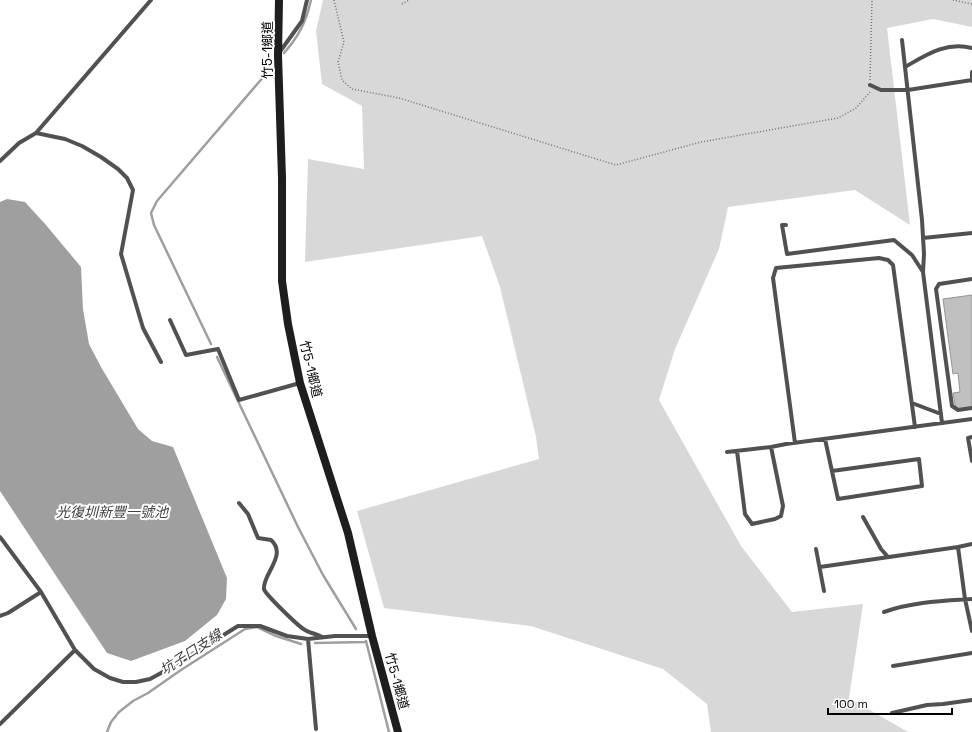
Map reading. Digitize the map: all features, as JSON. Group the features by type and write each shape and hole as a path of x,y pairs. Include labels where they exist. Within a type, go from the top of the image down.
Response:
{"street":[{"name":"竹5-1鄉道","path":"279,0 278,55 282,178 282,281 288,324 300,383 348,533 372,636 398,732"}],"lane":[{"path":"0,161 19,143 36,133 151,0"},
{"path":"278,55 302,21 306,0"},
{"path":"902,40 923,238 923,272 942,423"},
{"path":"905,67 932,52 952,46 972,48"},
{"path":"870,85 881,90 908,90 972,80 972,72"},
{"path":"36,133 65,139 82,146 118,169 127,178 133,190 121,254 143,328 160,362"},
{"path":"786,225 782,225 787,254 894,240 912,255 923,272"},
{"path":"923,238 972,233"},
{"path":"795,443 773,278 776,268 879,258 888,260 893,265 915,427"},
{"path":"972,279 939,284 936,289 952,406 958,410 972,408"},
{"path":"170,320 186,355 218,349 239,400 300,383"},
{"path":"912,403 941,414"},
{"path":"727,452 972,419"},
{"path":"972,437 968,438 972,461"},
{"path":"825,439 832,472 838,499 922,486 919,458 832,472"},
{"path":"737,451 745,514 752,524 775,519 781,516 783,506 771,447"},
{"path":"239,503 248,514 258,538 271,540 275,546 276,560 264,584 264,590 305,630 322,637"},
{"path":"863,518 881,549 888,557"},
{"path":"0,537 41,592 75,650 94,669 110,678 123,682 136,682 150,679 238,626 260,626 287,636 308,639 322,637 372,636"},
{"path":"820,567 972,544"},
{"path":"958,547 965,599 972,631"},
{"path":"816,549 824,591"},
{"path":"0,616 8,613 41,592"},
{"path":"884,612 902,606 949,600 972,599"},
{"path":"308,639 316,729"},
{"path":"0,724 75,650"},
{"path":"893,666 972,653"},
{"path":"892,713 927,705 951,704 972,700"}],"path":[{"path":"334,0 344,42 338,62 342,80 352,89 399,98 616,165 701,142 838,118 856,108 870,91 872,0"},
{"path":"402,4 409,0"},
{"path":"953,0 972,4"}],"shaded area":[{"path":"323,0 972,0 972,27 933,19 887,28 910,225 855,190 728,207 719,249 675,349 659,400 741,546 792,612 863,604 849,698 908,732 711,732 707,704 663,669 531,626 384,608 357,511 539,459 536,437 500,287 482,236 305,262 308,159 364,169 362,106 322,84 316,31"}],"water":[{"name":"光復圳新豐一號池","path":"7,199 25,202 81,267 83,309 89,344 138,429 152,441 173,447 227,578 226,599 217,615 185,641 131,661 107,653 0,491 0,202"}],"building":[{"path":"972,295 972,408 956,410 953,393 960,392 958,373 953,374 943,299"}],"waterway":[{"path":"284,53 294,41 301,28 307,15 311,0"},
{"path":"211,344 154,225 151,213 157,201 271,68"},
{"path":"217,357 298,527 323,575 356,629"},
{"name":"坑子口支線","path":"107,732 111,722 119,712 133,701 148,693 245,629 257,627 276,636 301,644"},
{"path":"366,641 389,732"},
{"name":"坑子口支線","path":"315,643 365,642"}]}
